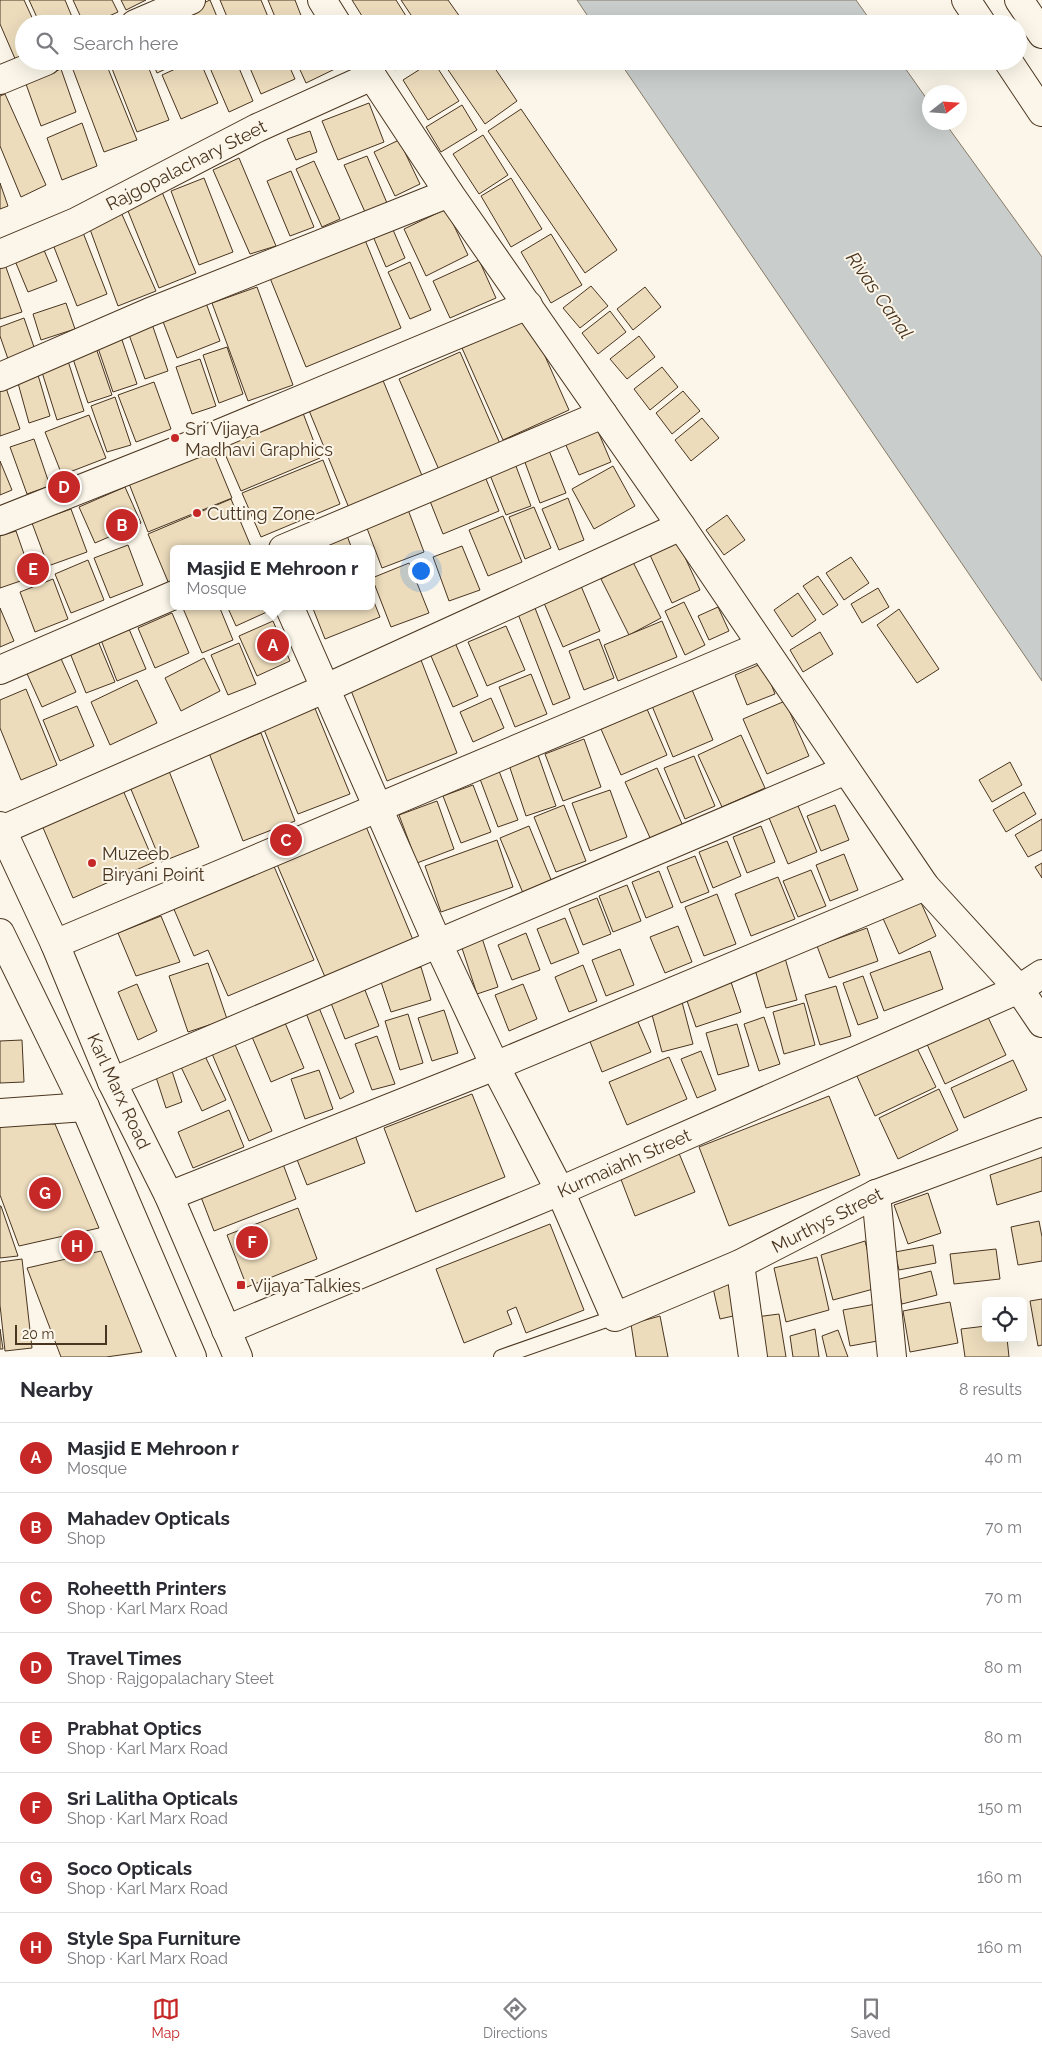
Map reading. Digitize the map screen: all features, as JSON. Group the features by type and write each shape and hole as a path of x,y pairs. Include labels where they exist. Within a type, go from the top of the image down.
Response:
{"street":[{"path":"155,15 191,0"},
{"path":"322,0 331,15"},
{"path":"966,0 976,15"},
{"path":"1019,0 1042,34"},
{"path":"0,80 24,70"},
{"name":"Rajgopalachary Steet","path":"0,254 76,222 365,70"},
{"path":"368,70 449,193 681,526 925,886 1019,988 1042,1022"},
{"path":"1014,70 1042,112"},
{"path":"0,377 150,312 449,193"},
{"path":"0,521 204,440 528,305"},
{"path":"292,545 603,414"},
{"path":"1,828 324,690 681,526"},
{"path":"0,670 170,597"},
{"path":"291,610 324,690 438,944 495,1066 560,1191 615,1317"},
{"path":"55,944 761,646"},
{"path":"112,1082 846,770"},
{"name":"Karl Marx Road","path":"1,828 55,944 112,1082 169,1196 238,1357"},
{"path":"169,1196 495,1066 925,886"},
{"path":"0,933 85,1107 192,1357"},
{"name":"Kurmaiahh Street","path":"226,1330 560,1191 1019,988 1042,974"},
{"path":"0,1113 85,1107"},
{"name":"Murthys Street","path":"615,1317 740,1264 876,1194 1042,1132"},
{"path":"876,1194 892,1357"},
{"path":"740,1264 753,1357"}],"lane":[{"path":"501,1357 615,1317"}],"water":[{"path":"577,0 856,0 867,15 587,15"},
{"name":"Rivas Canal","path":"625,70 906,70 922,92 922,130 950,130 1042,257 1042,681"}],"building":[{"path":"0,0 24,0 31,15 15,15 15,59 0,24"},
{"path":"29,0 65,0 71,15 36,15"},
{"path":"73,0 112,0 118,12 111,15 80,15"},
{"path":"121,0 146,0 126,10"},
{"path":"210,0 216,15 188,15 186,11"},
{"path":"220,0 261,0 267,15 226,15"},
{"path":"268,0 295,0 301,15 274,15"},
{"path":"352,0 396,0 405,15 361,15"},
{"path":"401,0 448,0 459,15 411,15"},
{"path":"61,70 76,112 41,126 26,84"},
{"path":"73,70 109,70 137,140 104,152"},
{"path":"113,70 150,70 169,120 137,132"},
{"path":"173,70 204,70 218,103 181,119 162,75"},
{"path":"211,70 240,70 253,101 229,112"},
{"path":"251,70 291,70 295,79 261,94"},
{"path":"300,70 333,70 306,83"},
{"path":"419,70 439,70 459,101 428,120 403,80"},
{"path":"448,70 496,70 517,101 485,124"},
{"path":"5,94 46,185 21,197 0,146 0,96"},
{"path":"369,103 384,142 338,160 322,121"},
{"path":"462,105 477,130 441,152 426,127"},
{"path":"521,109 617,250 585,273 488,131"},
{"path":"82,123 97,166 62,180 47,138"},
{"path":"310,131 317,152 296,160 287,139"},
{"path":"483,135 508,175 479,194 453,154"},
{"path":"399,140 420,184 395,196 374,152"},
{"path":"367,156 387,203 365,212 344,165"},
{"path":"239,158 276,246 250,254 213,170"},
{"path":"314,161 340,219 322,227 296,169"},
{"path":"291,171 314,227 290,236 267,181"},
{"path":"204,178 233,252 199,265 171,191"},
{"path":"511,178 542,229 511,247 481,196"},
{"path":"0,183 8,206 0,209"},
{"path":"162,192 196,273 159,288 126,206"},
{"path":"446,209 468,255 426,276 404,229"},
{"path":"120,210 156,291 118,306 87,221"},
{"path":"391,225 405,258 386,267 372,234"},
{"path":"82,230 107,294 77,306 52,242"},
{"path":"551,234 582,285 551,303 521,252"},
{"path":"365,240 401,328 306,367 270,278"},
{"path":"41,243 57,281 28,292 13,256"},
{"path":"3,259 22,312 0,319 0,260"},
{"path":"479,260 496,298 450,318 433,281"},
{"path":"410,262 431,310 410,319 388,272"},
{"path":"591,286 608,306 580,328 563,308"},
{"path":"257,287 293,385 248,401 212,303"},
{"path":"645,287 661,307 633,330 617,309"},
{"path":"66,303 75,329 41,340 33,314"},
{"path":"206,303 220,341 177,358 162,319"},
{"path":"610,311 626,332 598,354 582,333"},
{"path":"24,318 35,350 8,359 0,336 0,327"},
{"path":"528,318 569,410 503,440 462,348"},
{"path":"152,324 168,371 145,379 128,332"},
{"path":"639,336 655,357 627,379 610,359"},
{"path":"121,337 137,384 113,392 97,345"},
{"path":"227,347 243,394 219,403 203,355"},
{"path":"96,348 112,395 88,403 72,356"},
{"path":"460,352 501,446 440,472 399,379"},
{"path":"200,359 216,406 192,414 176,367"},
{"path":"68,361 84,411 57,420 41,369"},
{"path":"662,367 678,387 650,410 634,389"},
{"path":"38,375 50,416 29,423 18,383"},
{"path":"382,378 423,478 349,508 308,408"},
{"path":"4,382 20,429 0,436 0,383"},
{"path":"154,382 171,429 136,442 118,395"},
{"path":"683,391 700,411 672,434 656,413"},
{"path":"115,397 131,445 107,452 91,406"},
{"path":"303,413 320,458 241,491 222,447"},
{"path":"89,415 106,458 62,475 45,432"},
{"path":"702,418 719,438 691,461 675,440"},
{"path":"597,429 611,462 579,475 565,443"},
{"path":"34,439 50,486 27,494 10,447"},
{"path":"211,447 232,498 148,532 128,481"},
{"path":"548,448 566,493 540,503 523,457"},
{"path":"323,460 340,504 261,537 242,493"},
{"path":"0,461 12,490 0,495"},
{"path":"514,461 531,506 506,515 488,470"},
{"path":"613,466 635,506 594,529 572,489"},
{"path":"484,474 499,511 443,534 428,496"},
{"path":"125,487 141,523 95,543 79,507"},
{"path":"568,498 584,540 559,550 542,509"},
{"path":"231,499 250,545 170,545 169,584 148,534"},
{"path":"407,507 424,552 382,568 375,545 373,545 365,523"},
{"path":"534,507 551,548 525,559 509,517"},
{"path":"71,509 87,552 48,566 32,523"},
{"path":"727,515 745,540 724,555 706,530"},
{"path":"503,516 522,562 488,576 469,530"},
{"path":"345,530 351,545 309,545"},
{"path":"16,531 32,577 0,588 0,536"},
{"path":"678,542 700,590 672,603 650,555"},
{"path":"128,545 143,585 110,598 94,558"},
{"path":"462,546 480,590 449,601 433,557"},
{"path":"851,557 869,583 844,600 826,573"},
{"path":"88,560 104,600 71,613 55,574"},
{"path":"633,562 661,618 629,635 601,579"},
{"path":"409,563 429,613 391,627 375,586 375,577"},
{"path":"818,576 838,605 823,615 803,586"},
{"path":"53,579 68,619 35,632 20,592"},
{"path":"581,586 600,631 563,647 544,603"},
{"path":"878,588 889,607 862,623 851,604"},
{"path":"798,593 816,620 792,637 774,610"},
{"path":"684,602 705,645 685,655 665,611"},
{"path":"375,604 380,617 325,639 314,610 375,610"},
{"path":"718,607 729,631 709,640 698,616"},
{"path":"0,608 14,641 0,647"},
{"path":"535,608 570,698 553,705 518,614"},
{"path":"899,609 939,669 917,683 877,625"},
{"path":"184,610 221,610 233,640 202,653"},
{"path":"229,610 269,610 269,611 236,626"},
{"path":"172,613 189,653 155,668 138,628"},
{"path":"273,621 290,661 257,676 239,636"},
{"path":"662,621 677,657 618,681 604,645"},
{"path":"506,626 525,670 487,686 468,642"},
{"path":"129,629 146,669 117,681 101,640"},
{"path":"820,632 833,654 803,672 790,650"},
{"path":"453,638 478,696 453,707 428,649"},
{"path":"599,639 614,678 584,690 569,651"},
{"path":"98,641 115,682 86,693 70,653"},
{"path":"239,643 256,684 228,695 211,655"},
{"path":"58,652 76,692 42,707 24,667"},
{"path":"204,658 220,691 181,711 165,678"},
{"path":"421,660 457,753 387,781 350,688"},
{"path":"763,663 775,694 747,705 735,675"},
{"path":"531,674 547,714 515,727 499,687"},
{"path":"137,680 157,723 110,745 91,702"},
{"path":"690,685 713,740 673,757 650,701"},
{"path":"26,689 57,765 21,780 0,728 0,700"},
{"path":"491,698 504,728 473,742 460,712"},
{"path":"785,701 809,756 767,774 743,719"},
{"path":"77,706 94,746 60,761 43,720"},
{"path":"314,706 350,794 298,814 263,727"},
{"path":"647,709 667,755 621,775 601,729"},
{"path":"261,733 295,821 243,841 209,753"},
{"path":"741,735 765,788 722,807 698,755"},
{"path":"584,739 601,787 563,801 545,754"},
{"path":"536,749 556,806 526,816 507,759"},
{"path":"694,756 715,806 685,819 664,768"},
{"path":"1010,762 1022,785 992,802 979,780"},
{"path":"167,766 199,847 161,862 128,782"},
{"path":"657,768 683,826 651,840 625,782"},
{"path":"499,771 518,820 498,827 480,779"},
{"path":"119,781 154,862 73,898 38,816"},
{"path":"473,785 491,832 461,843 443,796"},
{"path":"610,790 627,837 590,851 572,803"},
{"path":"1024,792 1036,814 1006,832 993,810"},
{"path":"437,801 454,849 417,863 399,815"},
{"path":"796,801 817,852 788,864 767,813"},
{"path":"564,805 586,861 556,872 534,817"},
{"path":"835,805 849,840 821,851 807,816"},
{"path":"1042,819 1042,850 1028,857 1015,835"},
{"path":"365,824 413,940 325,977 276,862"},
{"path":"529,826 552,882 523,893 500,838"},
{"path":"761,826 775,862 747,873 733,837"},
{"path":"497,840 513,887 441,912 425,866"},
{"path":"727,841 741,876 713,888 699,852"},
{"path":"844,854 858,890 830,901 816,865"},
{"path":"695,856 709,892 681,903 667,867"},
{"path":"1042,863 1042,878 1035,867"},
{"path":"273,864 314,960 228,996 208,950 194,956 173,907"},
{"path":"811,870 826,906 798,917 783,881"},
{"path":"659,871 673,907 646,918 632,882"},
{"path":"778,877 795,919 751,936 735,894"},
{"path":"627,885 641,921 613,932 599,896"},
{"path":"717,894 736,944 704,956 685,907"},
{"path":"918,896 936,936 899,954 881,914"},
{"path":"597,898 611,934 583,945 569,909"},
{"path":"161,916 180,962 136,976 118,933"},
{"path":"565,918 579,953 551,964 537,929"},
{"path":"678,926 692,962 665,973 650,937"},
{"path":"867,928 878,961 829,978 817,946"},
{"path":"526,933 540,970 512,980 498,945"},
{"path":"482,938 498,987 477,994 461,945"},
{"path":"620,949 634,985 606,996 592,960"},
{"path":"930,951 943,989 884,1011 870,973"},
{"path":"785,958 797,1000 766,1008 754,966"},
{"path":"208,963 227,1019 188,1032 169,976"},
{"path":"583,965 597,1001 569,1012 555,977"},
{"path":"421,967 431,1000 391,1012 380,979"},
{"path":"729,976 741,1012 696,1027 684,992"},
{"path":"863,976 878,1018 858,1025 843,983"},
{"path":"137,984 157,1031 138,1040 118,992"},
{"path":"523,984 537,1019 509,1031 495,995"},
{"path":"363,985 379,1026 345,1039 329,998"},
{"path":"836,986 851,1036 820,1045 805,995"},
{"path":"682,1002 693,1044 662,1052 651,1011"},
{"path":"317,1003 354,1092 340,1099 304,1008"},
{"path":"804,1003 815,1045 784,1054 773,1012"},
{"path":"444,1010 458,1053 432,1061 418,1018"},
{"path":"986,1013 1006,1055 945,1084 926,1042"},
{"path":"408,1014 423,1063 400,1070 385,1021"},
{"path":"635,1015 651,1052 602,1072 587,1034"},
{"path":"764,1017 780,1064 759,1071 744,1024"},
{"path":"283,1018 304,1068 271,1082 250,1032"},
{"path":"737,1024 749,1066 718,1075 706,1033"},
{"path":"377,1036 395,1084 372,1090 355,1044"},
{"path":"22,1040 24,1082 0,1083 0,1041"},
{"path":"233,1040 272,1131 249,1141 210,1049"},
{"path":"916,1046 936,1087 875,1116 856,1074"},
{"path":"701,1051 716,1090 697,1098 681,1059"},
{"path":"205,1056 226,1100 202,1111 181,1067"},
{"path":"669,1057 687,1099 627,1125 609,1082"},
{"path":"1013,1060 1027,1090 964,1118 951,1088"},
{"path":"170,1065 182,1102 166,1108 154,1071"},
{"path":"319,1070 333,1109 305,1119 291,1079"},
{"path":"939,1089 958,1130 898,1159 879,1118"},
{"path":"472,1094 505,1177 416,1212 384,1128"},
{"path":"829,1096 860,1175 729,1226 699,1147"},
{"path":"229,1110 244,1147 193,1168 178,1132"},
{"path":"0,1124 55,1124 99,1228 19,1246 0,1195"},
{"path":"355,1135 365,1163 307,1185 296,1157"},
{"path":"676,1146 695,1192 635,1216 617,1169"},
{"path":"1042,1157 1042,1191 997,1205 990,1175"},
{"path":"283,1164 296,1199 214,1231 201,1197"},
{"path":"928,1193 941,1233 908,1244 894,1205"},
{"path":"1,1206 18,1256 0,1258"},
{"path":"298,1208 317,1259 247,1287 227,1235"},
{"path":"1039,1221 1042,1237 1042,1261 1018,1265 1011,1227"},
{"path":"550,1224 584,1310 526,1333 516,1307 507,1311 512,1324 464,1343 436,1269"},
{"path":"865,1241 877,1288 833,1300 821,1255"},
{"path":"933,1245 936,1263 899,1270 895,1252"},
{"path":"996,1249 1000,1279 954,1284 950,1254"},
{"path":"101,1251 142,1352 106,1357 61,1357 27,1268"},
{"path":"817,1257 829,1310 786,1322 774,1268"},
{"path":"22,1259 32,1348 5,1351 0,1305 0,1262"},
{"path":"931,1271 937,1295 902,1304 896,1280"},
{"path":"734,1283 742,1314 720,1319 713,1288"},
{"path":"1042,1299 1042,1345 1038,1346 1030,1301"},
{"path":"950,1302 958,1343 910,1352 903,1311"},
{"path":"876,1304 883,1340 850,1346 843,1310"},
{"path":"779,1314 786,1357 761,1357 756,1317"},
{"path":"660,1316 668,1357 636,1357 631,1324"},
{"path":"982,1326 982,1342 1007,1342 1009,1357 965,1357 961,1329"},
{"path":"0,1329 3,1349 0,1349"},
{"path":"815,1329 819,1357 793,1357 790,1336"},
{"path":"838,1330 848,1357 827,1357 822,1336"}],"place":[{"name":"Sri Vijaya Madhavi Graphics","path":"175,438"},
{"name":"Travel Times","path":"64,487"},
{"name":"Cutting Zone","path":"197,513"},
{"name":"Mahadev Opticals","path":"122,525"},
{"name":"Prabhat Optics","path":"33,569"},
{"name":"Masjid E Mehroon r","path":"273,645"},
{"name":"Roheetth Printers","path":"286,840"},
{"name":"Muzeeb Biryani Point","path":"92,863"},
{"name":"Soco Opticals","path":"45,1193"},
{"name":"Sri Lalitha Opticals","path":"252,1242"},
{"name":"Style Spa Furniture","path":"77,1246"},
{"name":"Vijaya Talkies","path":"241,1285"}]}
